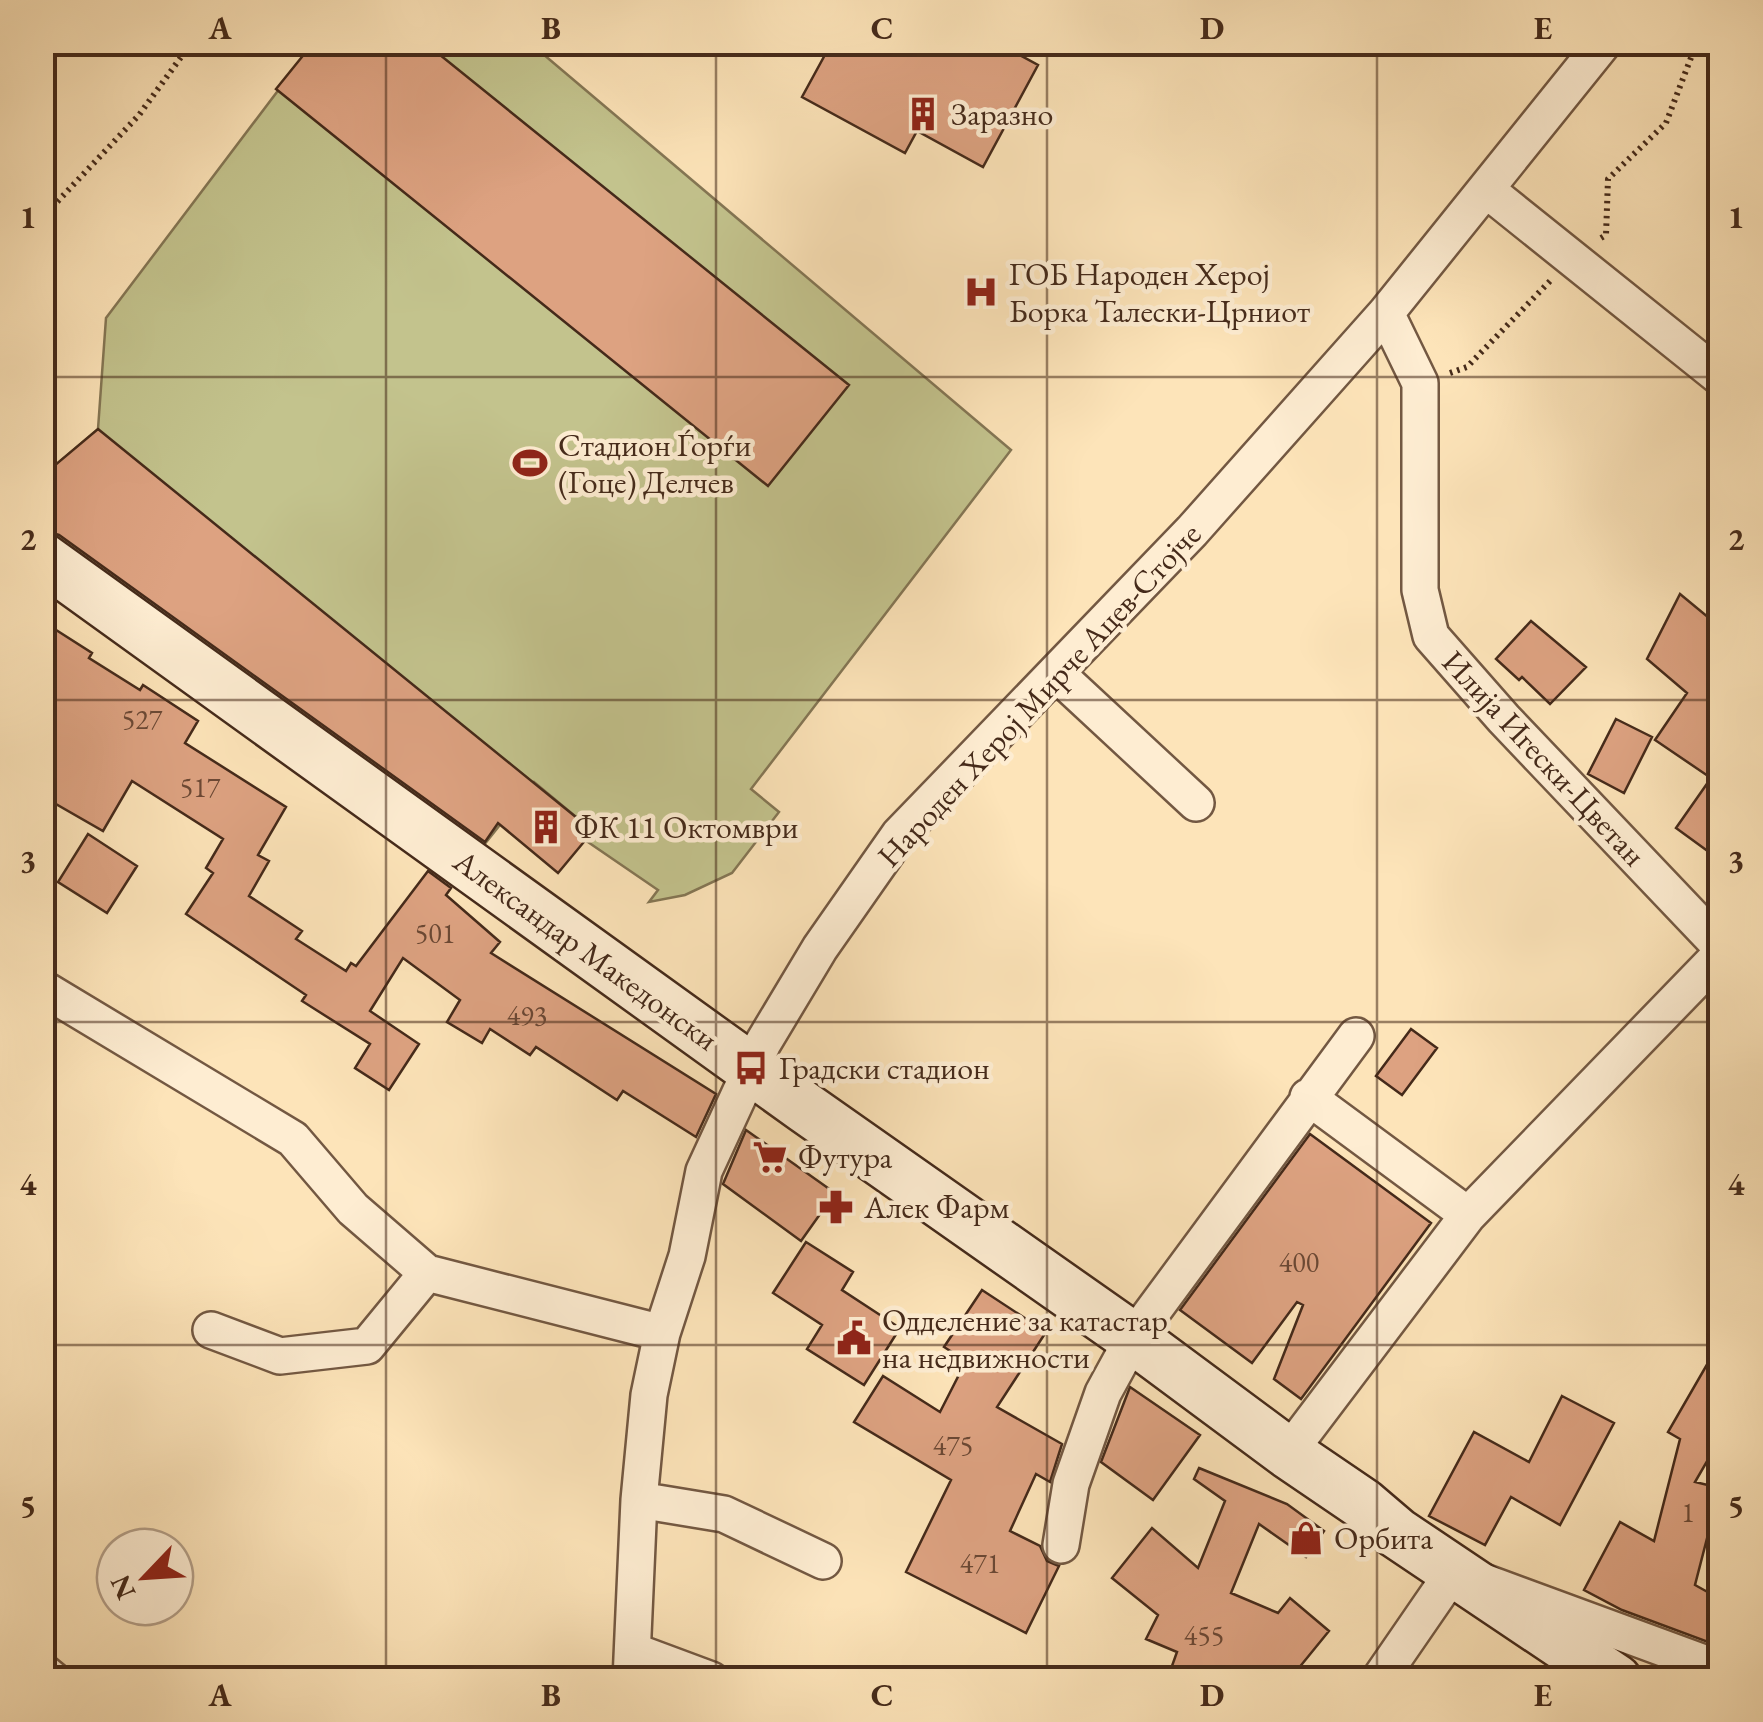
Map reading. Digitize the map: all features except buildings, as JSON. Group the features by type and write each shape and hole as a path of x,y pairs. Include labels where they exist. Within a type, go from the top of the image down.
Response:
{"street":[{"name":"Народен Херој Мирче Ацев-Стојче","path":"632,1665 639,1500 649,1395 662,1333 688,1256 704,1171 750,1068 820,948 899,835 1192,530 1386,314 1604,42"},
{"path":"1488,191 1720,377"},
{"name":"Илија Игески-Цветан","path":"1386,314 1420,384 1420,590 1431,636 1504,719 1720,946"},
{"name":"Александар Македонски","path":"42,558 1288,1453 1616,1680"},
{"path":"1056,673 1196,803"},
{"path":"1288,1453 1468,1216 1720,955"},
{"path":"42,988 293,1138 352,1209 427,1273 662,1333"},
{"path":"1061,1545 1071,1484 1096,1412 1133,1338 1356,1036"},
{"path":"1308,1097 1468,1216"},
{"path":"210,1330 280,1356 368,1346 427,1273"},
{"path":"639,1500 724,1514 822,1561"},
{"path":"1379,1680 1454,1570"},
{"name":"Александар Македонски","path":"1454,1570 1714,1662"},
{"path":"632,1665 712,1680"},
{"path":"42,1671 53,1680"}],"path":[{"path":"42,218 140,115 192,42"}],"green space":[{"name":"Стадион Ѓорѓи (Гоце) Делчев","path":"314,43 530,43 1011,450 751,789 779,812 732,873 685,895 649,902 658,890 585,840 593,831 534,782 468,865 43,558 43,476 98,429 106,318"}],"place":[{"name":"Заразно","path":"923,114"},
{"name":"ГОБ Народен Херој Борка Талески-Црниот","path":"981,292"},
{"name":"Стадион Ѓорѓи (Гоце) Делчев","path":"530,463"},
{"name":"ФК 11 Октомври","path":"546,827"},
{"name":"Градски стадион","path":"751,1068"},
{"name":"Футура","path":"770,1157"},
{"name":"Алек Фарм","path":"836,1207"},
{"name":"Одделение за катастар на недвижности","path":"854,1338"},
{"name":"Орбита","path":"1306,1538"}]}
